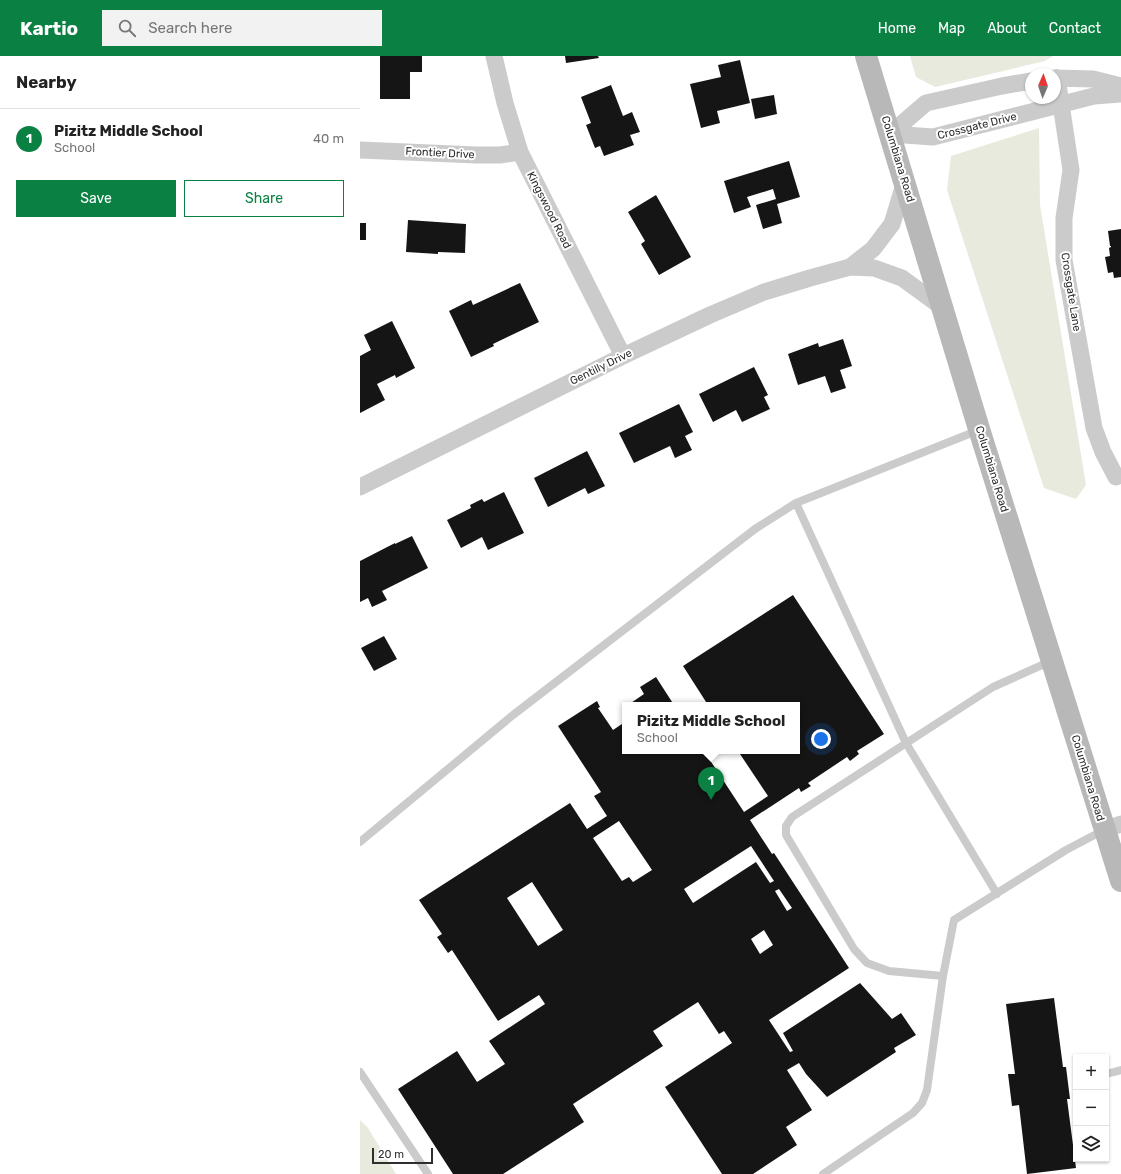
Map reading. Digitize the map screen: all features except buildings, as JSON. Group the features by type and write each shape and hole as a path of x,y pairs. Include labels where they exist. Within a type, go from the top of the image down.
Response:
{"main road":[{"name":"Columbiana Road","path":"866,56 979,429 1052,661 1113,827 1121,881"}],"street":[{"name":"Kingswood Road","path":"494,56 505,103 520,152 623,356"},
{"path":"1061,78 1093,79 1121,86"},
{"path":"890,134 926,103 1025,82"},
{"name":"Crossgate Drive","path":"1061,104 1094,96 1121,94"},
{"name":"Crossgate Drive","path":"890,134 933,137 1060,104"},
{"name":"Crossgate Lane","path":"1060,104 1071,170 1064,218 1064,260 1094,428 1103,452 1116,477"},
{"name":"Frontier Drive","path":"360,150 476,155 500,155 520,152"},
{"name":"Gentilly Drive","path":"850,267 873,249 892,224 905,181"},
{"name":"Gentilly Drive","path":"360,487 623,356 710,315 764,292 850,267 874,268 902,278 943,308"}],"lane":[{"path":"360,842 513,714 756,529 796,503 979,429"},
{"path":"796,503 906,743 997,894"},
{"path":"943,976 889,971 867,962 854,949 786,835 786,826 792,817 993,687 1052,661"},
{"path":"822,1174 913,1113 922,1103 927,1090 943,976 954,920 1066,850 1113,827"},
{"path":"1109,1073 1121,1070"},
{"path":"360,1072 428,1174"}],"shaded area":[{"path":"910,56 1053,56 1045,61 935,87 916,77"},
{"path":"1039,128 1040,205 1086,485 1076,499 1044,488 947,190 951,156"},
{"path":"360,1120 368,1128 396,1174 360,1174"}],"place":[{"name":"Pizitz Middle School","path":"711,800"}]}
